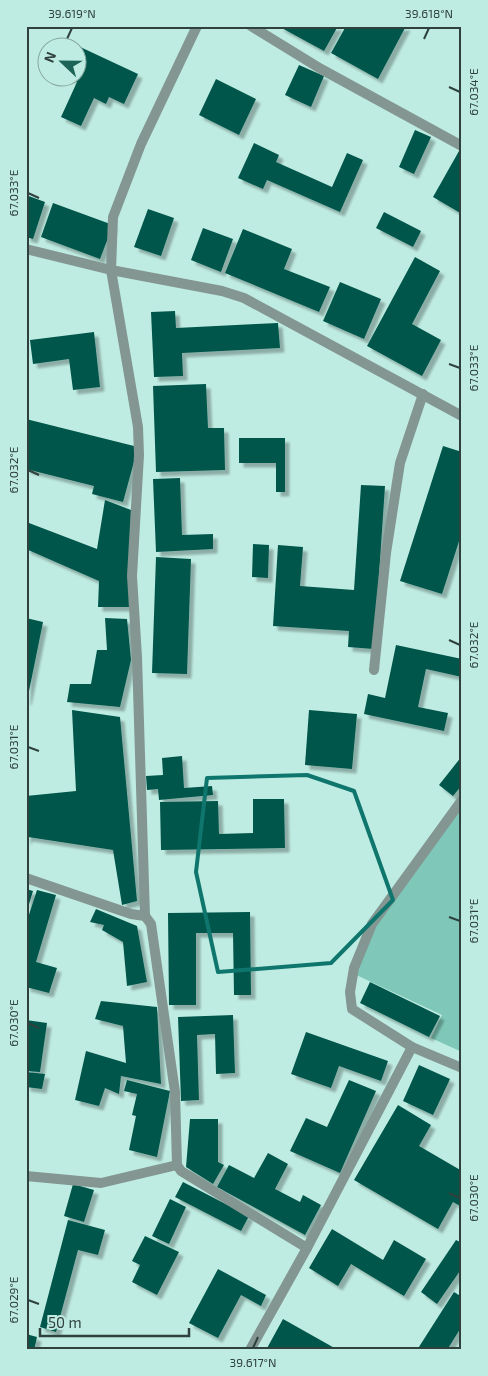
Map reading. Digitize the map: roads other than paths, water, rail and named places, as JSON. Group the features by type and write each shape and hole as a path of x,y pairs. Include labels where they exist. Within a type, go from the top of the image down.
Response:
{"street":[{"path":"197,26 141,144 113,217 111,270 138,427 139,455 132,576 137,657 145,916 151,924 175,1092 177,1165 181,1171 307,1248"},
{"path":"251,26 321,68 462,146"},
{"path":"26,249 111,270 222,291 244,298 462,416"},
{"path":"374,670 386,553 400,463 423,394"},
{"path":"462,800 372,924 354,968 350,992 352,1009 412,1047 462,1068"},
{"path":"26,878 131,914 145,916"},
{"path":"250,1350 307,1248 412,1047"},
{"path":"26,1176 102,1183 177,1165"}]}
